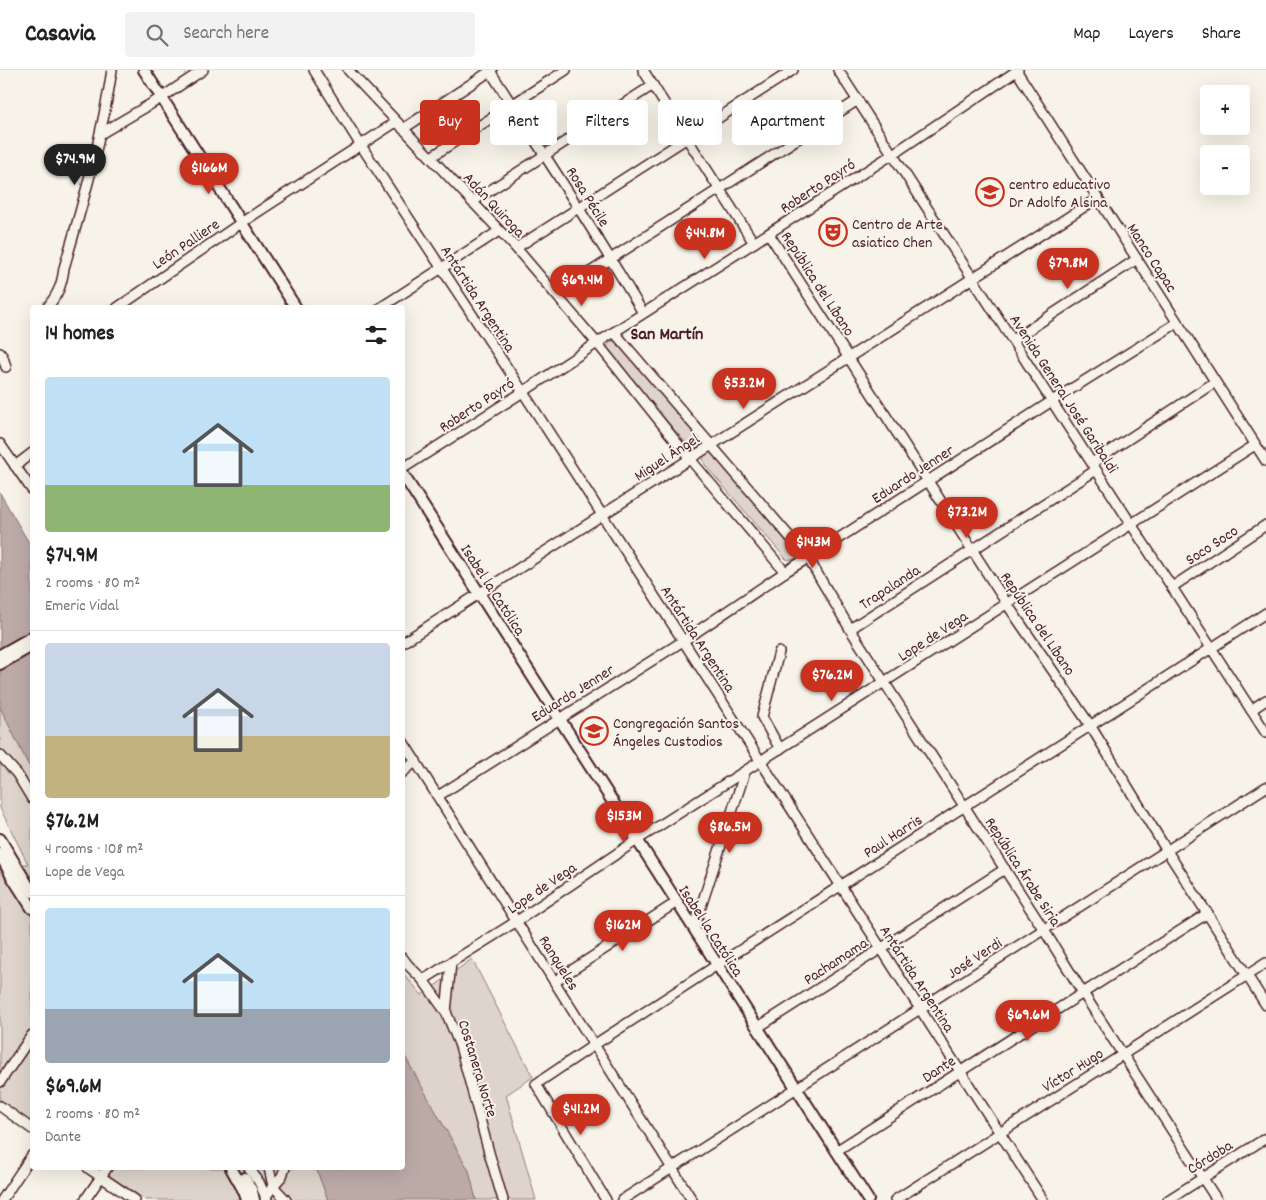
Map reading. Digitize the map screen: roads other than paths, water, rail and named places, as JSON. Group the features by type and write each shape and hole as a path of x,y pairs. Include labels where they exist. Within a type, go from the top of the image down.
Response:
{"main road":[{"path":"144,70 294,305"},
{"name":"Isabel la Católica","path":"405,479 868,1200"},
{"path":"0,655 30,638"},
{"path":"0,664 30,647"},
{"path":"1,847 30,889"},
{"path":"1,847 11,875 30,905"},
{"path":"232,1170 241,1184 247,1200"},
{"path":"240,1170 252,1191 254,1200"}],"street":[{"path":"49,305 56,296 63,279 64,268 100,134 112,70"},
{"path":"100,134 162,98 203,70"},
{"path":"314,70 360,144"},
{"name":"Adán Quiroga","path":"348,70 516,248 786,572"},
{"path":"520,100 566,70"},
{"path":"643,70 663,100"},
{"path":"722,115 793,70"},
{"name":"Avenida General José Garibaldi","path":"838,70 1266,733"},
{"name":"Roberto Payró","path":"405,466 893,154 1017,70"},
{"name":"Manco Capac","path":"1017,70 1266,461"},
{"name":"León Palliere","path":"121,305 241,222 360,144 400,125 491,71"},
{"name":"Rosa Pécile","path":"491,71 509,100"},
{"path":"472,202 546,156 653,85"},
{"path":"556,294 858,100"},
{"path":"431,157 490,119"},
{"name":"Antártida Argentina","path":"360,144 523,392 1042,1200"},
{"name":"Rosa Pécile","path":"539,145 611,258 643,313"},
{"path":"516,248 675,145"},
{"path":"692,145 754,243"},
{"name":"Miguel Ángel","path":"405,641 1098,198"},
{"path":"385,305 500,231"},
{"name":"República del Líbano","path":"769,234 1007,604 1090,726 1167,851 1266,1005"},
{"path":"1012,340 1136,259"},
{"name":"Eduardo Jenner","path":"438,796 683,641 786,572 1052,401 1177,323"},
{"path":"614,332 808,558"},
{"path":"0,353 6,367"},
{"name":"Trapalanda","path":"850,629 972,550 1215,382"},
{"path":"0,444 30,487"},
{"name":"Lope de Vega","path":"423,980 517,921 637,840 1255,446"},
{"path":"16,466 30,455"},
{"name":"Soco Soco","path":"1172,587 1266,525"},
{"name":"República Árabe Siria","path":"808,558 884,683 1217,1200"},
{"name":"Paul Harris","path":"606,1200 536,1084 717,965 1266,613"},
{"path":"779,652 762,717 780,749"},
{"path":"1251,710 1266,700"},
{"name":"Ranqueles","path":"405,744 692,1200"},
{"path":"0,755 24,783 30,795"},
{"path":"405,771 416,761"},
{"path":"694,928 745,772"},
{"name":"José Verdi","path":"622,1200 1266,787"},
{"name":"Pachamama","path":"757,1028 1005,869"},
{"path":"555,982 677,902"},
{"name":"Dante","path":"836,1150 1208,913"},
{"name":"Costanera Norte","path":"405,962 423,980 446,1012 460,1046 503,1200"},
{"path":"446,1012 451,963"},
{"name":"Víctor Hugo","path":"895,1200 1266,963"},
{"path":"0,1082 30,1038"},
{"path":"0,1106 30,1128"},
{"name":"Córdoba","path":"1168,1200 1266,1138"},
{"path":"2,1200 30,1158"},
{"path":"91,1170 136,1200"},
{"path":"85,1200 105,1170"},
{"path":"251,1170 266,1199"},
{"path":"270,1170 274,1186 286,1200"},
{"path":"266,1199 284,1170"}],"place":[{"name":"centro educativo Dr Adolfo Alsina","path":"990,192"},
{"name":"Centro de Arte asiatico Chen","path":"833,232"},
{"name":"Congregación Santos Ángeles Custodios","path":"594,731"}],"district":[{"name":"San Martín","path":"667,333"}]}
